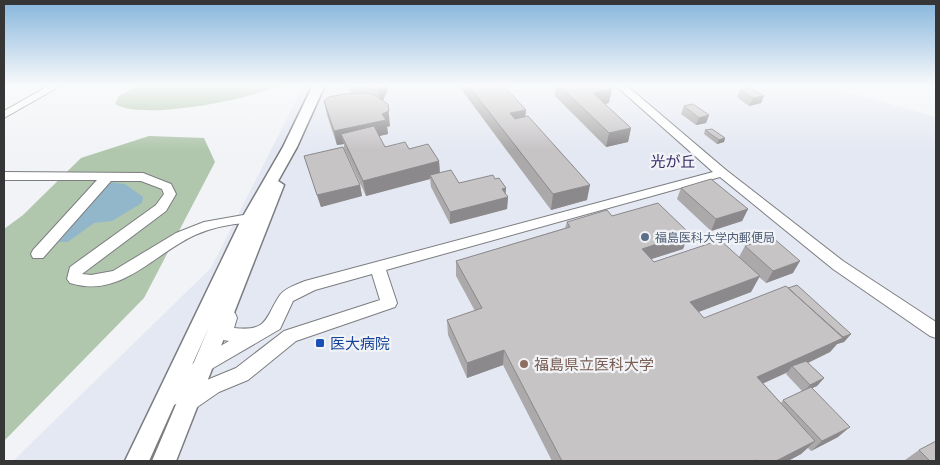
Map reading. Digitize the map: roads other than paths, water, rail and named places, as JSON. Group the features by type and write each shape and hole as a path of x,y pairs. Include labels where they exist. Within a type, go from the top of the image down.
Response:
{"street":[{"path":"4,115 19,107"},
{"path":"137,461 187,352 257,218 309,107"},
{"path":"645,107 722,173 838,265 936,331"},
{"path":"143,461 176,393 198,373 274,324 287,297 310,285 722,173"},
{"path":"4,176 143,177 167,187 170,194 161,208 76,271 75,279 89,283 107,280 133,269 181,236 193,231 257,218"},
{"path":"38,254 107,177"},
{"path":"164,461 198,373 239,278 257,218"},
{"path":"187,405 201,392 238,376 290,336 388,303 377,266"},
{"path":"239,278 241,285 224,334 253,338"},
{"path":"187,352 198,373 208,380 238,370 244,371"}],"water":[{"path":"108,182 125,184 143,197 142,203 112,221 94,223 68,242 59,242"}],"place":[{"name":"福島医科大学内郵便局","path":"645,237"},
{"name":"医大病院","path":"320,343"},
{"name":"福島県立医科大学","path":"524,364"}],"district":[{"name":"光が丘","path":"673,161"}]}
